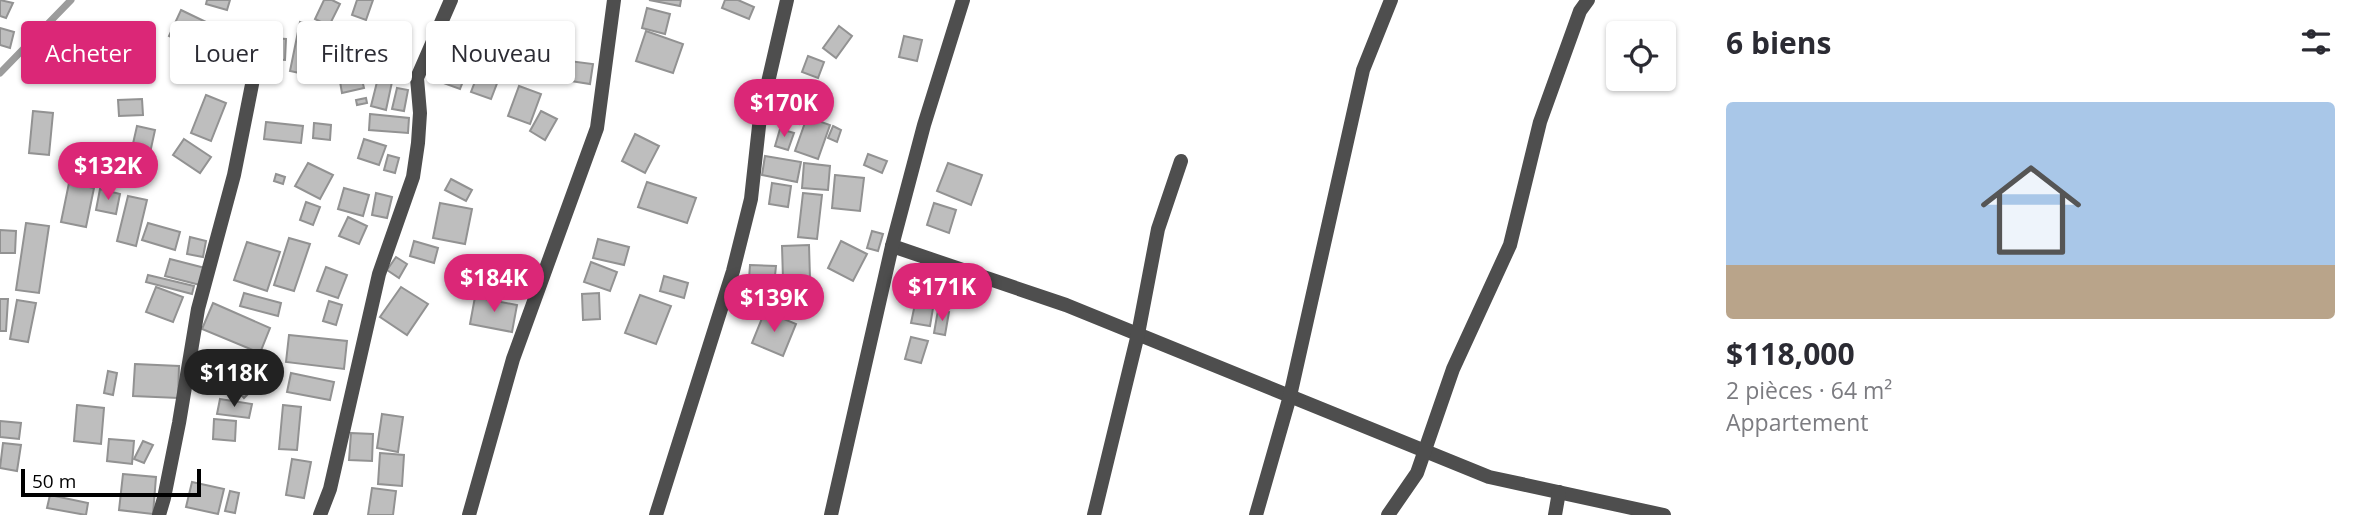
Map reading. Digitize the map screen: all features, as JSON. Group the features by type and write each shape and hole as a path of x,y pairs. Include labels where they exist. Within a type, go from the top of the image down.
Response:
{"street":[{"path":"320,515 330,489 379,274 413,177 420,113 417,78 451,0"},
{"path":"469,515 513,359 597,128 614,0"},
{"path":"656,515 733,271 751,199 760,117 787,0"},
{"path":"831,515 892,246 924,125 963,0"},
{"path":"1256,515 1290,396 1363,70 1391,0"},
{"path":"1388,515 1417,473 1453,369 1510,245 1540,122 1580,11 1588,0"},
{"path":"159,515 179,423 198,309 234,175 251,84"},
{"path":"1094,515 1138,334 1158,229 1181,161"},
{"path":"892,246 1066,304 1489,477 1664,515"},
{"path":"1555,515 1559,492"}],"building":[{"path":"0,0 13,3 6,18 0,16"},
{"path":"207,0 230,0 227,10 206,4"},
{"path":"324,0 340,4 332,21 315,19"},
{"path":"357,0 373,0 366,20 352,15"},
{"path":"649,0 681,0 680,6"},
{"path":"725,0 738,0 754,7 749,19 722,8"},
{"path":"647,8 670,14 665,34 642,28"},
{"path":"181,10 204,21 176,21"},
{"path":"839,26 852,36 836,58 823,48"},
{"path":"0,28 14,32 10,48 0,45"},
{"path":"646,31 683,44 673,73 636,61"},
{"path":"904,36 922,40 917,61 899,57"},
{"path":"297,37 297,72 290,71"},
{"path":"283,39 286,39 283,60"},
{"path":"808,56 824,62 818,78 802,72"},
{"path":"575,62 593,64 590,84 575,82"},
{"path":"340,84 363,84 364,88 342,93"},
{"path":"376,84 392,84 386,110 371,106"},
{"path":"446,84 462,84 460,89"},
{"path":"474,84 497,84 491,99 471,92"},
{"path":"519,86 541,94 530,124 508,116"},
{"path":"799,87 830,94 826,113 795,105"},
{"path":"397,88 408,90 404,111 392,109"},
{"path":"206,95 226,103 211,141 191,133"},
{"path":"366,98 367,103 357,105 356,100"},
{"path":"142,99 143,115 119,116 118,100"},
{"path":"33,111 53,113 49,155 29,153"},
{"path":"541,111 557,119 545,140 530,131"},
{"path":"783,112 801,117 799,124 781,118"},
{"path":"370,114 409,118 408,133 369,130"},
{"path":"807,117 830,125 818,159 795,151"},
{"path":"266,122 303,126 301,143 264,139"},
{"path":"314,123 331,125 330,140 313,138"},
{"path":"137,126 155,130 150,153 132,148"},
{"path":"833,126 841,130 837,142 828,138"},
{"path":"780,129 794,133 788,150 775,146"},
{"path":"635,134 659,146 645,173 622,161"},
{"path":"184,139 211,157 200,173 173,155"},
{"path":"364,139 386,146 379,165 358,158"},
{"path":"868,154 887,161 882,173 864,165"},
{"path":"388,155 399,158 395,173 384,170"},
{"path":"765,156 801,162 797,182 762,175"},
{"path":"308,163 333,175 320,199 295,186"},
{"path":"804,163 830,166 828,190 802,188"},
{"path":"948,163 982,175 971,205 937,191"},
{"path":"276,174 285,177 283,184 274,181"},
{"path":"835,175 864,178 860,211 832,208"},
{"path":"451,179 472,190 466,201 445,190"},
{"path":"647,182 696,198 687,223 638,207"},
{"path":"69,183 94,188 86,227 61,222"},
{"path":"772,183 791,186 788,207 769,204"},
{"path":"344,188 369,195 363,216 338,209"},
{"path":"100,189 120,194 116,214 96,210"},
{"path":"376,193 392,197 387,218 372,215"},
{"path":"803,193 822,195 817,239 798,237"},
{"path":"128,196 147,200 136,246 117,241"},
{"path":"306,202 320,207 313,225 300,220"},
{"path":"440,203 472,209 465,244 433,238"},
{"path":"934,203 956,210 949,233 927,225"},
{"path":"348,217 367,226 359,244 339,236"},
{"path":"26,223 49,226 39,293 16,290"},
{"path":"148,223 180,232 175,250 142,240"},
{"path":"0,230 16,231 15,253 0,253"},
{"path":"872,231 883,234 878,251 867,248"},
{"path":"190,237 206,241 203,257 187,254"},
{"path":"289,238 310,244 294,291 274,285"},
{"path":"598,239 629,247 624,265 593,258"},
{"path":"414,241 438,248 434,263 410,256"},
{"path":"841,241 867,254 853,281 828,268"},
{"path":"247,242 280,252 267,291 234,280"},
{"path":"809,245 810,278 783,279 782,246"},
{"path":"396,257 407,264 399,278 387,270"},
{"path":"170,259 205,268 200,285 165,276"},
{"path":"591,262 617,272 610,291 584,282"},
{"path":"474,263 491,268 485,286 468,281"},
{"path":"750,265 776,266 773,295 748,293"},
{"path":"326,267 347,275 338,298 317,291"},
{"path":"148,275 194,286 192,294 146,282"},
{"path":"664,276 688,283 684,298 660,291"},
{"path":"796,285 810,285 809,307 795,306"},
{"path":"156,287 183,297 173,322 146,312"},
{"path":"401,287 428,304 407,335 380,317"},
{"path":"244,293 281,303 278,316 240,306"},
{"path":"599,293 600,319 583,320 582,294"},
{"path":"640,295 671,306 656,344 625,333"},
{"path":"475,297 517,305 512,332 470,324"},
{"path":"0,299 8,299 6,331 0,331"},
{"path":"17,300 36,303 28,342 10,339"},
{"path":"329,301 342,305 336,325 323,321"},
{"path":"213,303 270,328 260,353 202,329"},
{"path":"915,304 933,308 930,326 911,323"},
{"path":"938,310 949,312 945,335 934,333"},
{"path":"765,311 796,324 783,356 752,343"},
{"path":"289,335 347,341 344,369 286,362"},
{"path":"911,337 928,341 921,363 905,359"},
{"path":"262,362 267,369 258,375 253,369"},
{"path":"135,364 179,366 178,398 133,396"},
{"path":"108,371 117,373 113,395 104,393"},
{"path":"291,373 334,382 330,400 287,392"},
{"path":"243,376 255,387 244,398 233,386"},
{"path":"220,399 252,404 249,418 217,414"},
{"path":"77,405 104,408 101,444 74,441"},
{"path":"283,405 301,407 297,450 279,449"},
{"path":"382,414 403,417 398,452 377,448"},
{"path":"214,419 236,421 235,441 213,439"},
{"path":"0,421 21,423 19,439 0,437"},
{"path":"351,433 373,434 372,461 349,460"},
{"path":"109,439 134,441 132,464 107,461"},
{"path":"143,441 153,445 144,463 134,459"},
{"path":"3,443 21,445 17,471 0,468"},
{"path":"380,453 404,455 402,486 378,484"},
{"path":"292,459 311,462 304,498 286,495"},
{"path":"123,474 156,477 153,514 119,510"},
{"path":"192,482 224,489 218,514 186,507"},
{"path":"372,488 396,491 393,515 368,515"},
{"path":"230,491 239,493 235,513 225,511"},
{"path":"50,495 88,503 86,515 47,508"}],"waterway":[{"path":"0,73 71,0"}]}
